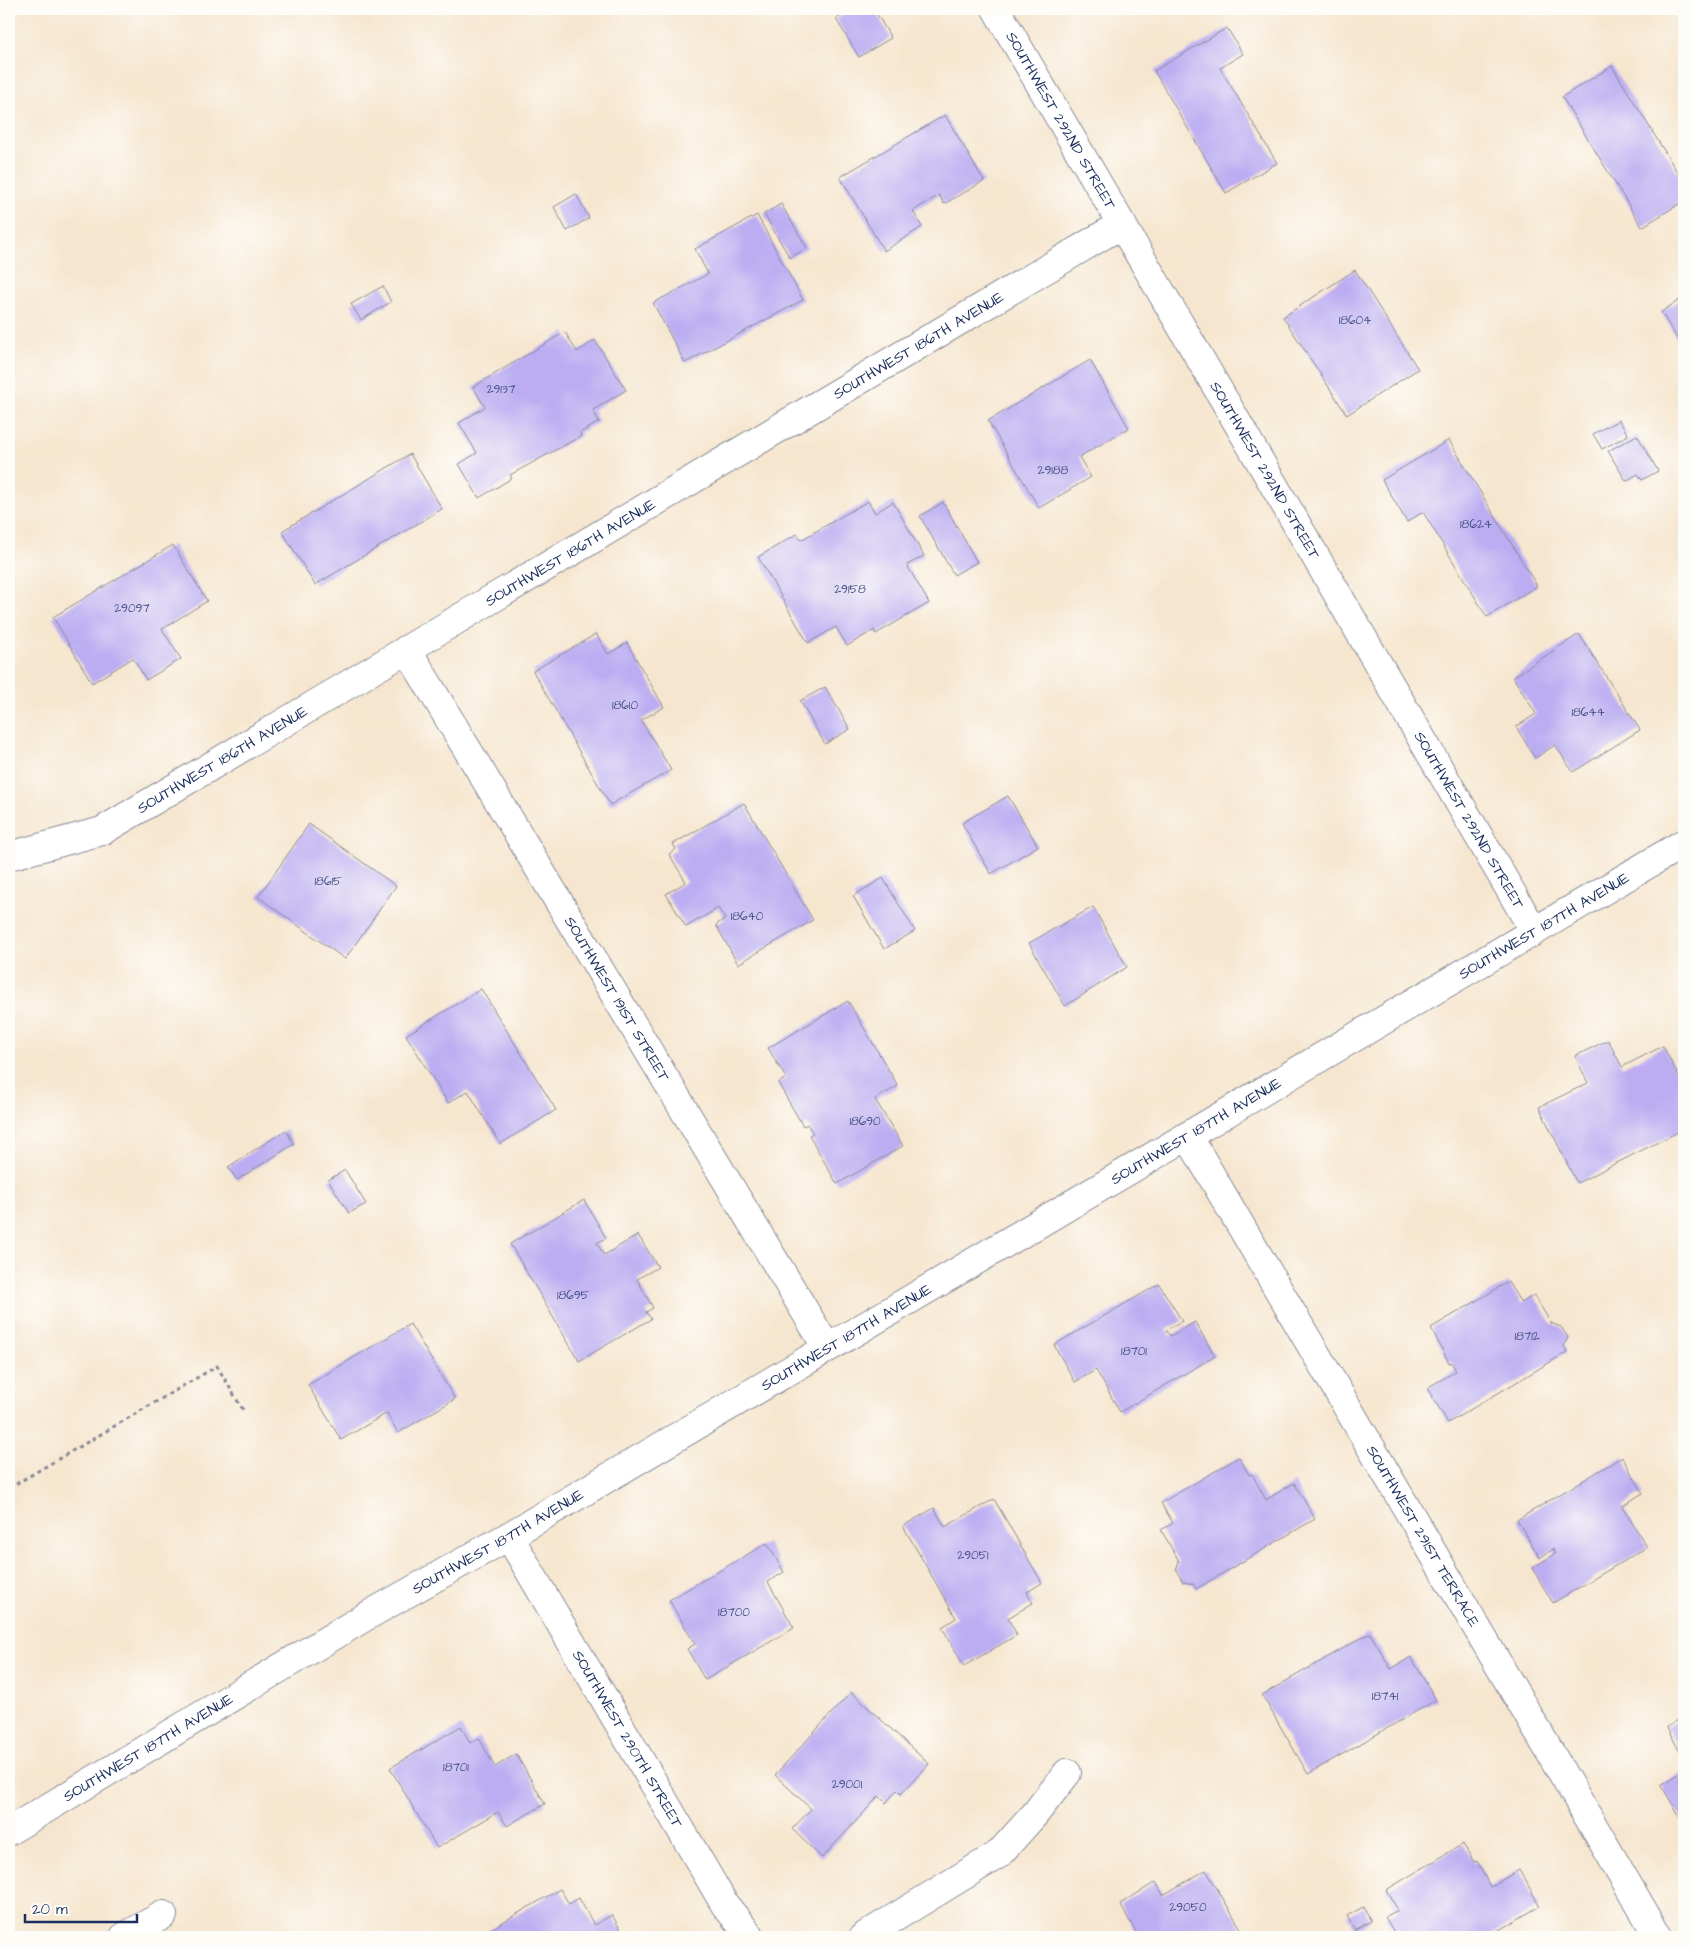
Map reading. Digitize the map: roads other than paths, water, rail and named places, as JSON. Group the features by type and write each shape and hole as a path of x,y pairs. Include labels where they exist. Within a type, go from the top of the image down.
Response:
{"street":[{"name":"SOUTHWEST 292ND STREET","path":"996,9 1534,931"},
{"name":"SOUTHWEST 186TH AVENUE","path":"9,856 102,831 1122,224"},
{"name":"SOUTHWEST 191ST STREET","path":"407,649 827,1348"},
{"name":"SOUTHWEST 187TH AVENUE","path":"9,1831 366,1617 509,1536 1684,843"},
{"name":"SOUTHWEST 291ST TERRACE","path":"1188,1136 1658,1936"},
{"name":"SOUTHWEST 290TH STREET","path":"509,1536 725,1905 751,1937"},
{"path":"863,1937 999,1854 1035,1814 1067,1773"},
{"path":"124,1937 163,1915"}]}
